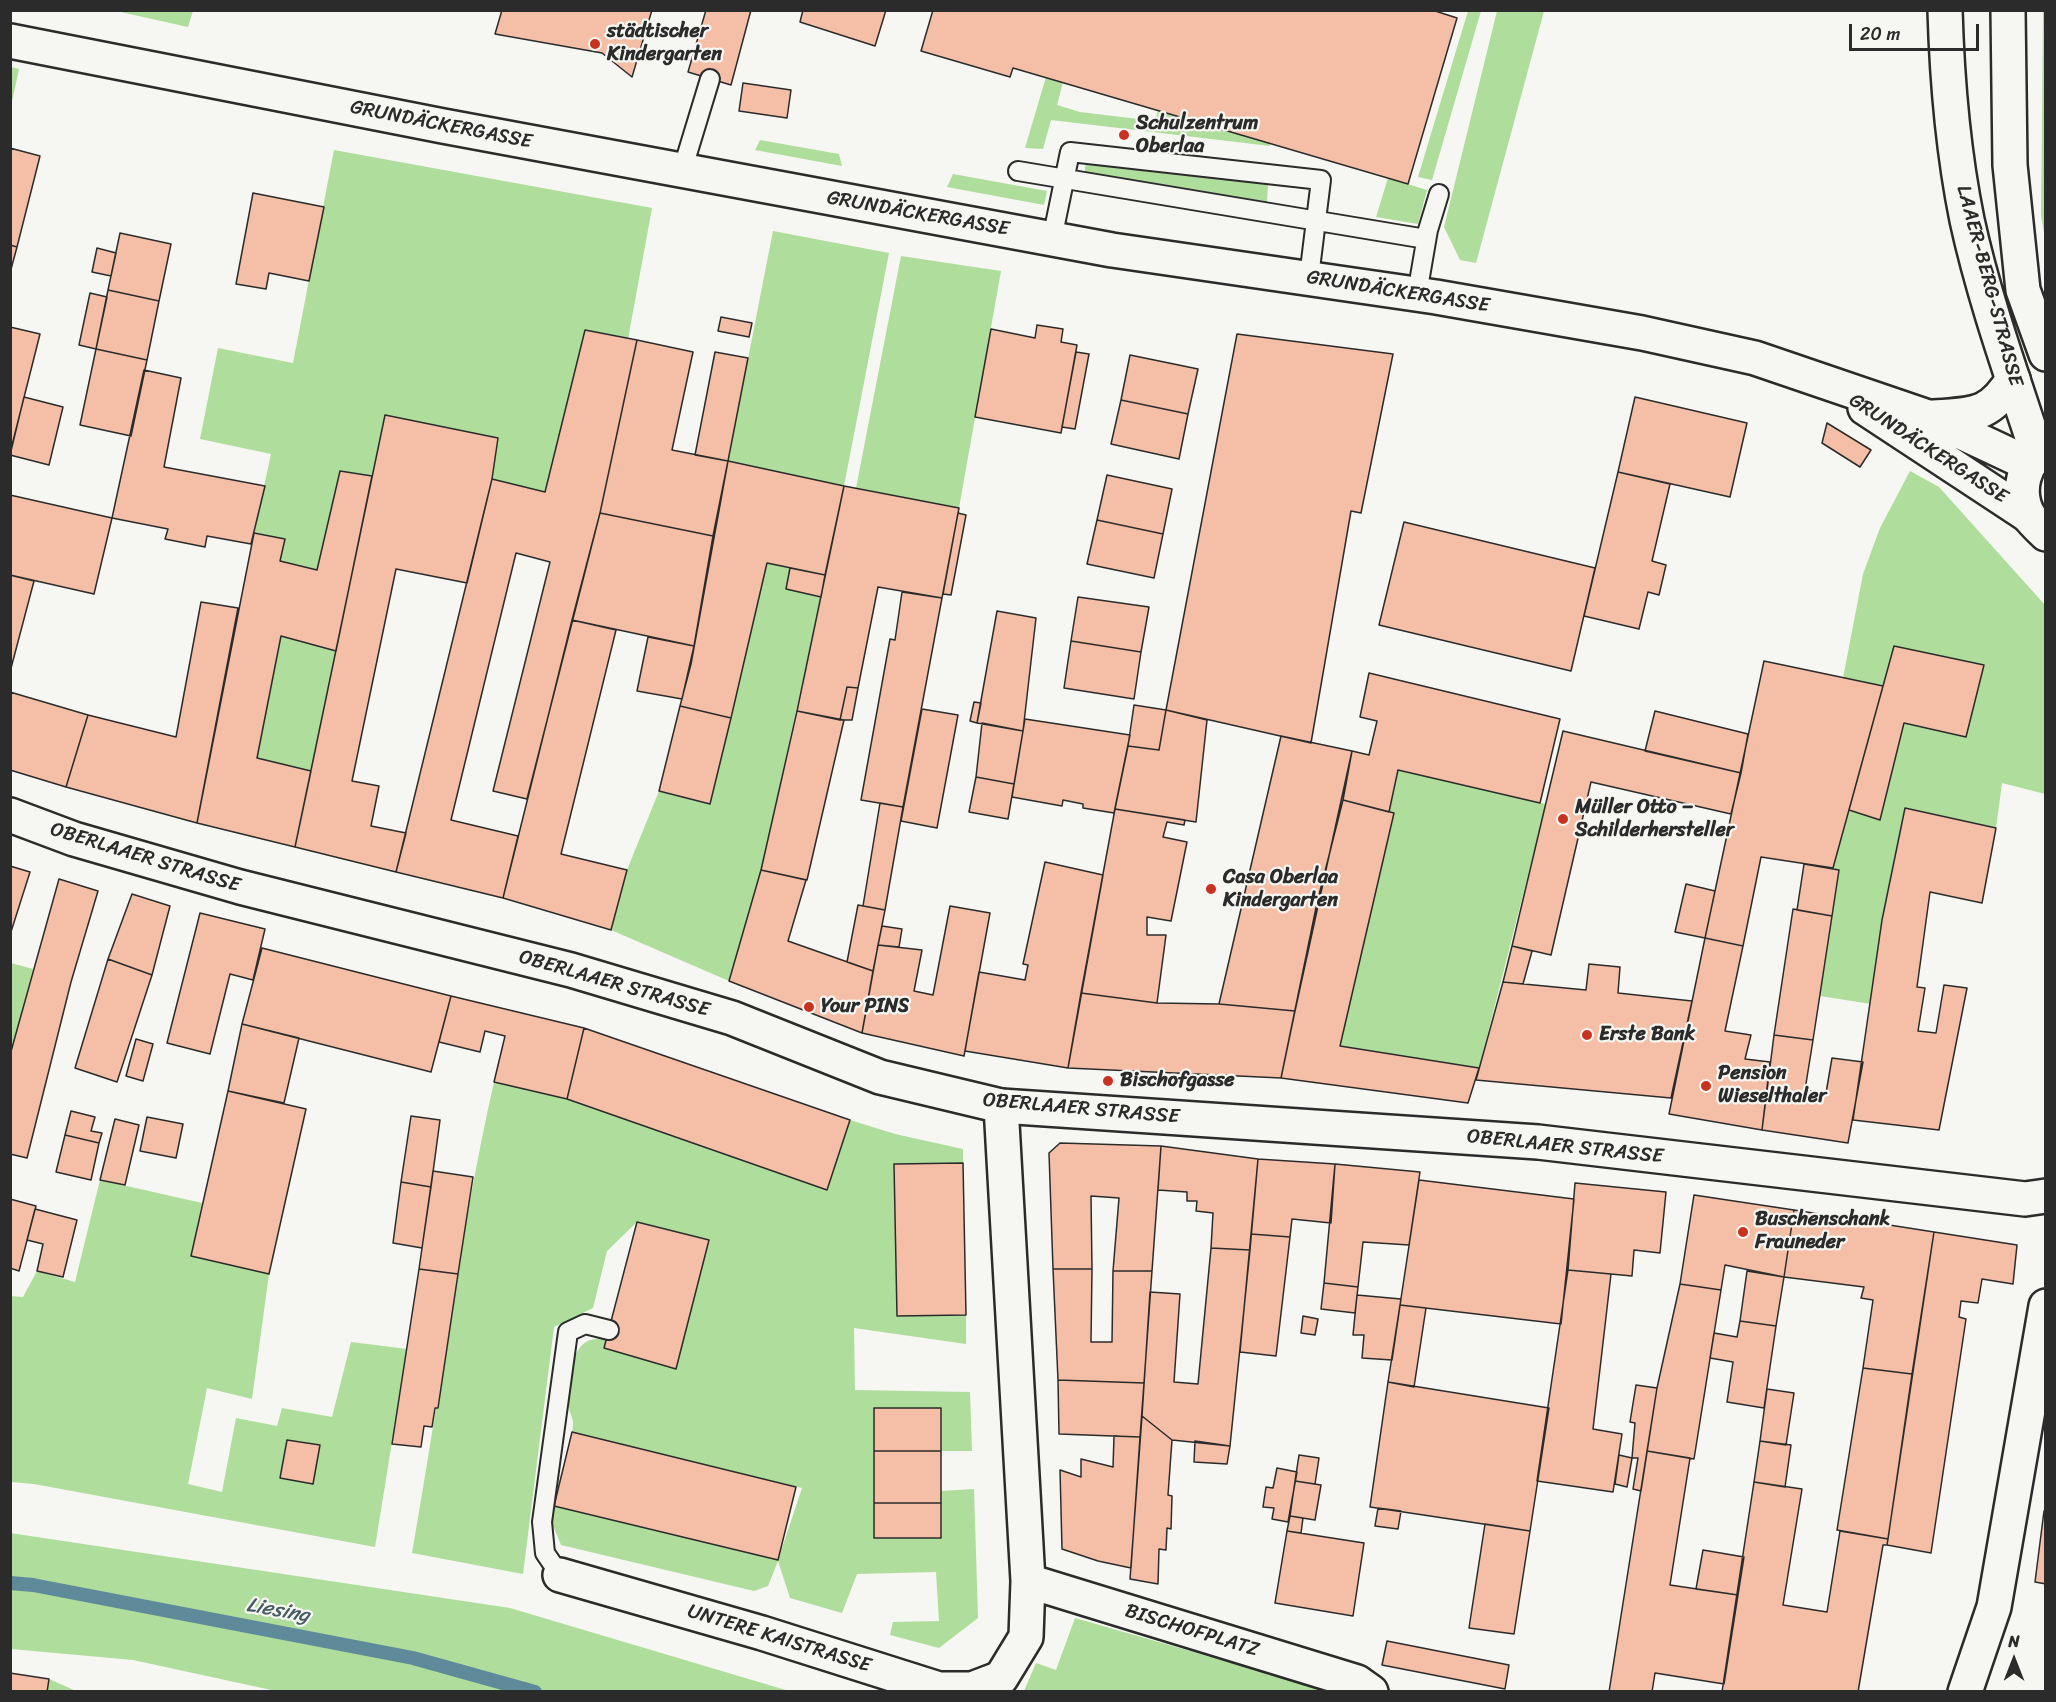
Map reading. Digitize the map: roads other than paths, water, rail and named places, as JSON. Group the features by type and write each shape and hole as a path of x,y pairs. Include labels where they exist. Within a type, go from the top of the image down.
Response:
{"street":[{"name":"LAAER-BERG-STRASSE","path":"1945,10 1949,92 1967,220 2037,454"},
{"name":"LAAER-BERG-STRASSE","path":"2008,10 2010,165 2019,256 2023,290 2046,354"},
{"name":"GRUNDÄCKERGASSE","path":"10,41 682,171 1052,239 1417,294 1642,333 1755,358 2037,454"},
{"name":"GRUNDÄCKERGASSE","path":"1931,418 1970,415 1992,407 2013,379"},
{"name":"GRUNDÄCKERGASSE","path":"1826,383 2037,525"},
{"path":"2037,454 2023,481 2023,499 2037,525"},
{"name":"OBERLAAER STRASSE","path":"10,815 74,839 240,887 582,973 732,1018 880,1077 1001,1106 1538,1142 2025,1199 2046,1196"},
{"path":"1001,1106 1028,1581"},
{"path":"1965,1692 1994,1607 2046,1306"},
{"name":"UNTERE KAISTRASSE","path":"560,1575 762,1633 939,1689 972,1689 1001,1678 1026,1637 1028,1581"},
{"name":"BISCHOFPLATZ","path":"1028,1581 1364,1687"}],"lane":[{"path":"682,171 710,79"},
{"path":"1052,239 1070,152 1321,180 1309,277"},
{"path":"1018,171 1426,240"},
{"path":"1417,294 1426,240 1439,194"},
{"path":"560,1575 545,1553 542,1522 568,1332 585,1324 609,1330"}],"waterway":[{"name":"Liesing","path":"10,1583 33,1585 413,1658 535,1692"}],"place":[{"name":"städtischer Kindergarten","path":"595,44"},
{"name":"Schulzentrum Oberlaa","path":"1124,135"},
{"name":"Müller Otto – Schilderhersteller","path":"1563,819"},
{"name":"Casa Oberlaa Kindergarten","path":"1211,889"},
{"name":"Your PINS","path":"809,1007"},
{"name":"Erste Bank","path":"1587,1035"},
{"name":"Bischofgasse","path":"1108,1081"},
{"name":"Pension Wieselthaler","path":"1706,1086"},
{"name":"Buschenschank Frauneder","path":"1743,1232"}]}
